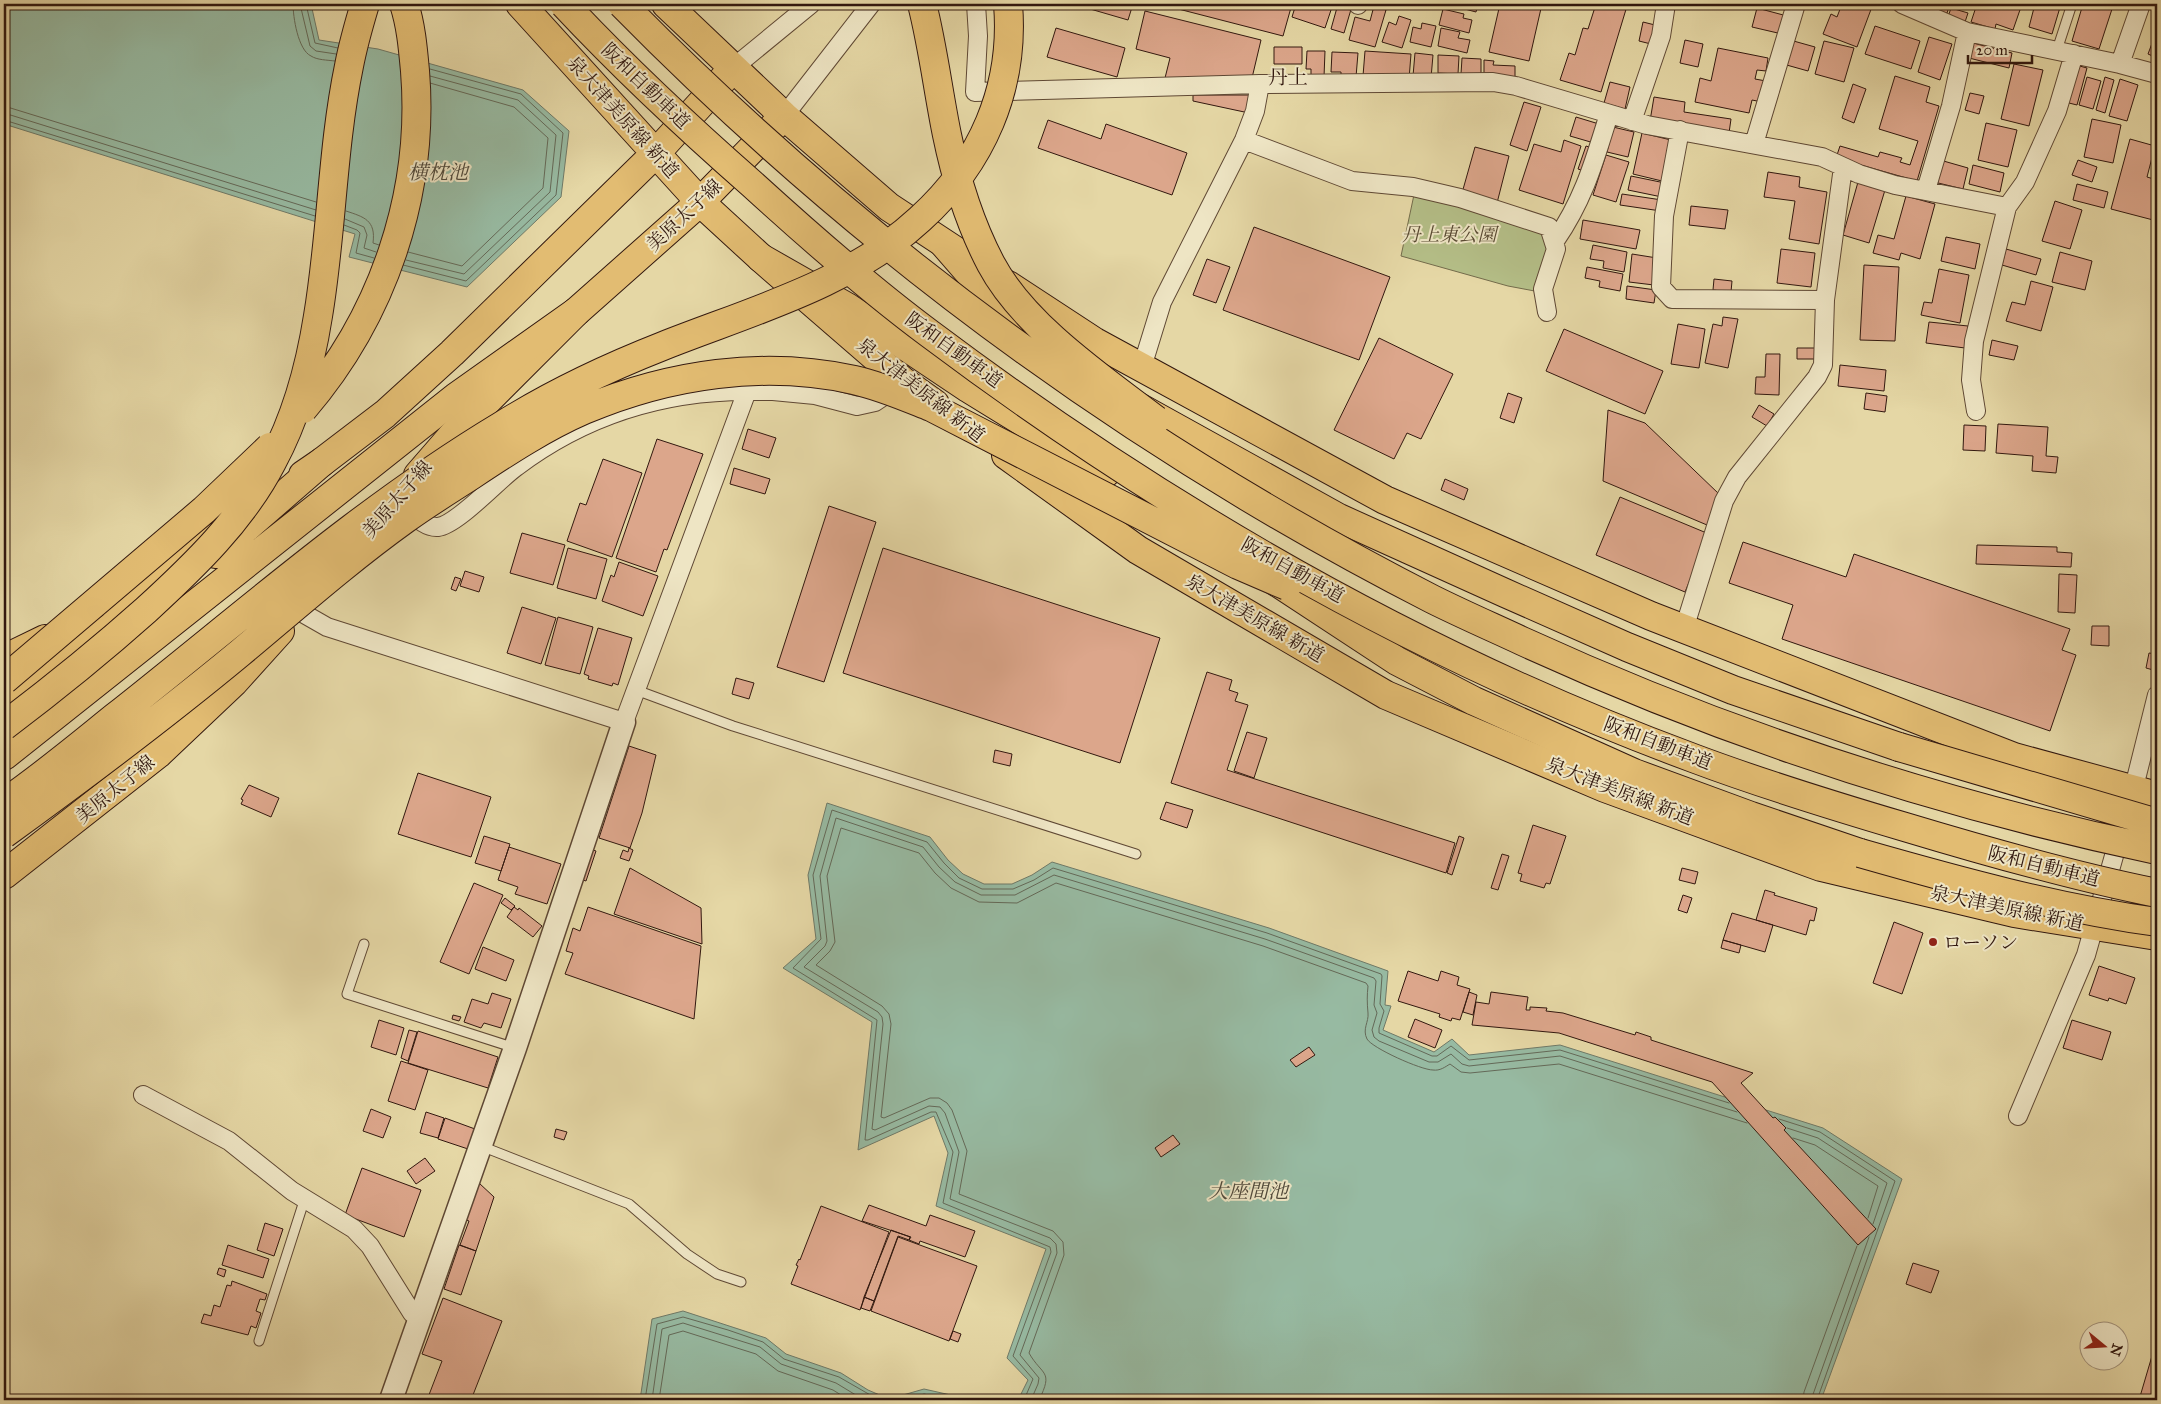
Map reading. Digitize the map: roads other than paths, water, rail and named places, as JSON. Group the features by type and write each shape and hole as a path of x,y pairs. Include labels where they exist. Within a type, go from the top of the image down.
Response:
{"main road":[{"path":"4,726 51,691 178,581 229,527 252,496 272,462 290,426 311,357 324,276 343,100 349,66 365,4"},
{"path":"4,680 204,510 268,450 308,403 364,319 385,274 400,231 410,185 416,138 413,49 404,4"},
{"name":"泉大津美原線 新道","path":"520,4 700,202 761,258 904,382 1138,550 1386,695 1605,788 1821,867 2014,913 2157,936"},
{"name":"阪和自動車道","path":"564,4 603,46 707,144 810,236 928,333 1042,414 1160,493 1282,566 1419,638 1553,701 1692,758 1843,809 1974,848 2157,893"},
{"name":"阪和自動車道","path":"622,4 740,119 830,200 950,297 1062,377 1179,456 1304,531 1436,601 1576,666 1706,718 1811,756 1996,812 2157,850"},
{"path":"666,4 784,116 889,207 1095,342 1385,500 1684,629 2014,757 2146,793"},
{"path":"922,4 954,167 979,240 992,265 1011,293 1064,348 1172,432 1221,466 1309,519 1436,601"},
{"path":"4,803 128,707 326,548 446,459 563,390 657,348 737,320 824,282 868,259 895,241 942,198 965,170 983,139 997,104 1006,67 1010,25 1008,4"},
{"path":"4,694 119,622 211,558 322,462 385,414 452,353 656,153 733,68"},
{"name":"美原太子線","path":"4,875 158,754 234,682 299,611 451,437 576,312 700,202 784,116"},
{"path":"944,244 997,305 1043,346 1095,383 1339,518 1627,647 1733,690 1899,747 2157,823"},
{"path":"761,258 848,307 968,388 1084,459 1397,661 1465,696 1634,773 1860,853 1938,876 2030,899 2157,922"},
{"path":"4,756 456,397 576,312"},
{"path":"4,834 224,666 404,520 505,453 582,411 620,396 697,377 736,371 776,370 815,374 855,380 895,392 931,407 1238,565 1337,608 1419,638"},
{"path":"4,659 38,643 119,597 204,538 322,462"}],"street":[{"path":"733,68 811,4"},
{"path":"784,116 871,4"},
{"path":"976,4 978,36 975,92 1260,84 1493,82 1516,86 1632,121 1822,157 1859,174 2007,207"},
{"path":"1632,121 1661,36 1666,4"},
{"path":"1754,144 1796,4"},
{"path":"1902,4 1967,32 2057,50 2157,74"},
{"path":"2120,64 2141,4"},
{"path":"1926,190 1951,106 1967,32"},
{"path":"1976,411 1971,380 1974,341 2007,207 2025,182 2057,111 2074,54"},
{"path":"1142,367 1162,302 1244,140 1255,111 1260,84"},
{"path":"1554,241 1570,218 1589,181 1609,114"},
{"path":"1680,130 1664,216 1661,287 1672,299 1825,300"},
{"path":"1244,140 1352,181 1413,187 1460,198 1548,227 1556,249 1543,289 1547,312"},
{"path":"1684,629 1724,501 1737,477 1816,377 1823,364 1825,300 1843,166"},
{"path":"396,500 424,524 438,527 452,521 515,467 558,438 603,417 640,404 669,397 711,391 773,391 815,395 857,406 875,402 904,382"},
{"path":"391,1400 515,1048 624,722 747,391"},
{"path":"299,611 327,627 624,722"},
{"path":"2018,1116 2083,964 2093,926 2146,793 2157,695"},
{"path":"143,1095 229,1141 305,1198 354,1229 370,1246 412,1313 419,1317"}],"lane":[{"path":"2057,50 2072,4"},
{"path":"636,690 733,726 1136,854"},
{"path":"364,944 347,994 515,1048"},
{"path":"480,1146 629,1204 686,1254 717,1274 741,1282"},
{"path":"258,1341 305,1198"}],"water":[{"name":"横枕池","path":"4,4 311,4 319,40 378,49 523,90 569,131 561,197 467,287 349,257 355,234 4,124"},
{"name":"大座間池","path":"827,803 930,837 948,860 963,874 984,884 1012,884 1032,875 1052,862 1269,928 1388,971 1385,1005 1391,1006 1383,1030 1434,1052 1452,1039 1469,1055 1560,1045 1823,1128 1902,1179 1821,1400 1018,1400 1028,1380 1007,1358 1046,1249 936,1206 948,1153 934,1116 858,1150 872,1022 783,968 816,939 808,875"},
{"path":"683,1311 766,1338 786,1354 841,1373 868,1390 889,1399 924,1389 973,1400 640,1400 652,1319"}],"place":[{"name":"ローソン","path":"1933,942"}],"district":[{"name":"丹上","path":"1288,77"}],"park label":[{"name":"丹上東公園","path":"1449,234"}]}
